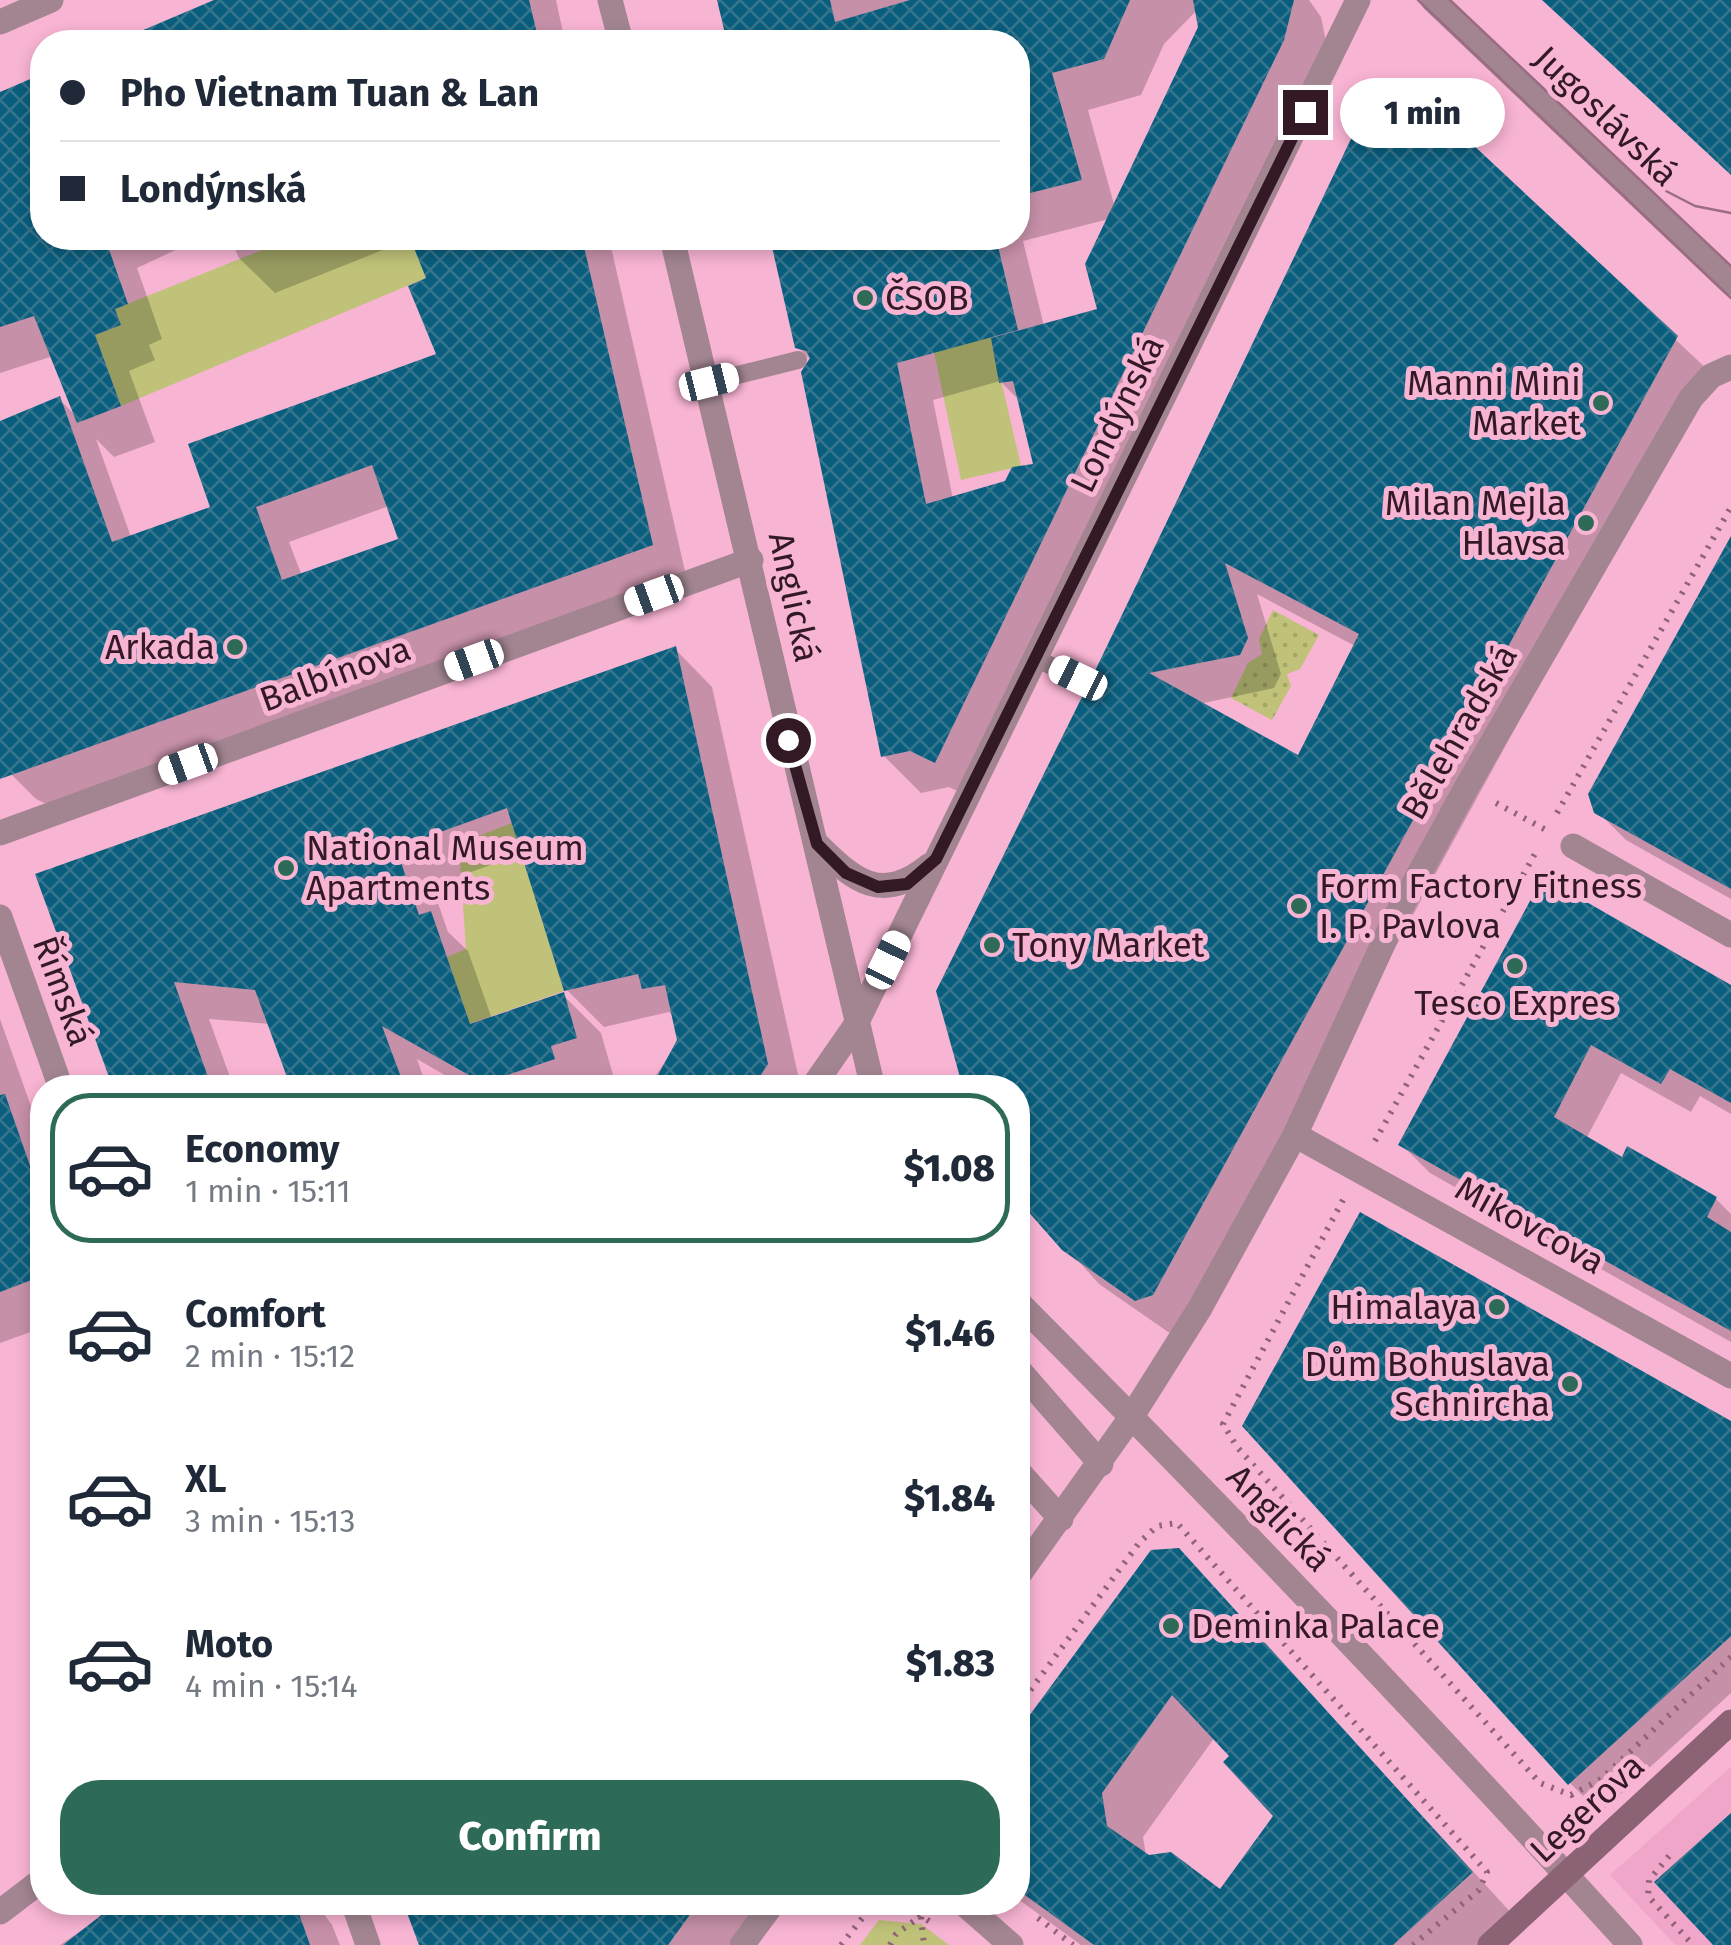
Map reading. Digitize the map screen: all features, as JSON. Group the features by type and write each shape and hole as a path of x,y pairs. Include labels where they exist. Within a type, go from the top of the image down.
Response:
{"main road":[{"name":"Legerova","path":"1490,1945 1731,1722"}],"street":[{"path":"0,22 51,0"},
{"path":"610,0 618,30"},
{"name":"Londýnská","path":"821,1075 855,1026 1358,0"},
{"name":"Jugoslávská","path":"1433,0 1731,283"},
{"name":"Anglická","path":"675,250 869,1075"},
{"name":"Bělehradská","path":"1030,1560 1101,1464 1200,1308 1294,1135 1395,918 1466,788 1691,398 1712,376 1731,367"},
{"name":"Balbínova","path":"0,833 751,560"},
{"path":"817,844 846,873 878,887 907,884 936,859"},
{"path":"1573,846 1731,935"},
{"name":"Římská","path":"0,917 56,1075"},
{"name":"Mikovcova","path":"1294,1135 1731,1376"},
{"name":"Anglická","path":"1030,1314 1132,1416 1630,1945"},
{"path":"1030,1383 1101,1464"},
{"path":"1030,1485 1060,1519"},
{"path":"0,1912 30,1889"},
{"path":"358,1915 368,1945"},
{"path":"742,1945 764,1915"},
{"path":"977,1915 1011,1945"}],"lane":[{"path":"709,382 798,360"},
{"path":"1035,658 1089,684"}],"path":[{"path":"1731,507 1547,831 1222,1424 1237,1447 1540,1784 1571,1795 1601,1779 1731,1658"},
{"path":"1466,788 1573,846"},
{"path":"1030,1691 1139,1543 1157,1526 1177,1523 1487,1872 1479,1890 1412,1945"},
{"path":"1669,1856 1649,1880 1648,1896 1693,1945"},
{"path":"1031,1913 1073,1945"},
{"path":"841,1945 864,1915"},
{"path":"890,1945 896,1934 921,1916 924,1945"}],"shaded area":[{"path":"1731,1767 1731,1945 1675,1945 1610,1875"}],"green space":[{"path":"262,250 415,250 426,278 121,406 95,335 121,325 115,309"},
{"path":"991,337 1021,466 961,480 934,352"},
{"path":"1273,610 1319,635 1300,669 1287,674 1291,686 1272,720 1231,698 1248,663 1262,654 1259,639"},
{"path":"512,823 564,991 460,1027 445,988 456,984 447,957 466,949 460,860 468,840"},
{"path":"879,1920 921,1924 949,1945 860,1945"}],"building":[{"path":"214,0 529,0 536,30 143,30"},
{"path":"717,0 830,0 835,22 910,0 1130,0 1104,59 1052,73 1082,180 1030,193 1030,30 724,30"},
{"path":"1193,0 1294,0 1284,40 935,763 910,751 881,757 801,372 810,358 806,351 795,348 773,250 999,250 1018,330 897,363 926,504 1005,481 1012,467 1033,464 1013,381 999,383 991,338 1097,309 1085,264 1198,27"},
{"path":"1542,0 1731,0 1731,175 1605,58"},
{"path":"30,79 30,250 109,250 128,304 115,309 121,325 95,335 121,406 77,423 34,316 0,327 0,92"},
{"path":"1426,101 1678,336 1153,1295 1135,1301 1062,1250 1030,1214 1030,1075 959,1075 936,991 1083,695 1100,690 1101,682 1094,673 1363,114","holes":["1225,563 1359,634 1298,755 1149,673 1240,655 1248,638"]},
{"path":"415,250 585,250 653,545 0,779 0,421 60,396 112,542 210,507 188,444 436,354 408,286 426,278","holes":["372,465 398,539 282,580 256,507"]},
{"path":"1731,536 1731,889 1594,813 1588,794"},
{"path":"676,646 768,1064 761,1075 658,1075 677,1040 665,985 642,989 638,974 564,991 507,808 396,848 419,915 431,911 470,1024 564,992 577,1038 551,1046 555,1059 507,1075 469,1075 382,1026 400,1075 286,1075 255,990 174,982 207,1075 108,1075 35,874"},
{"path":"1543,877 1731,985 1731,1103 1670,1069 1661,1084 1591,1045 1554,1117 1622,1157 1627,1146 1717,1197 1707,1217 1731,1232 1731,1331 1398,1145"},
{"path":"5,1094 30,1166 30,1281 0,1292 0,1095"},
{"path":"1360,1212 1731,1421 1731,1636 1568,1785 1242,1426"},
{"path":"1179,1548 1473,1872 1393,1945 1094,1945 1030,1899 1030,1715 1151,1550","holes":["1172,1695 1229,1756 1223,1762 1273,1816 1220,1889 1171,1852 1149,1855 1107,1826 1102,1793"]},
{"path":"1731,1813 1731,1945 1713,1945 1654,1882"},
{"path":"101,1915 300,1915 310,1945 63,1945"},
{"path":"408,1915 690,1915 668,1945 419,1945"}],"tram line":[{"path":"1418,0 1731,298"},
{"path":"1450,0 1731,266"},
{"path":"1666,191 1695,206 1731,213"}],"place":[{"name":"ČSOB","path":"865,298"},
{"name":"Manni Mini Market","path":"1601,403"},
{"name":"Milan Mejla Hlavsa","path":"1586,523"},
{"name":"Arkada","path":"235,647"},
{"name":"National Museum Apartments","path":"286,868"},
{"name":"Form Factory Fitness I. P. Pavlova","path":"1299,906"},
{"name":"Tony Market","path":"992,945"},
{"name":"Tesco Expres","path":"1515,966"},
{"name":"Himalaya","path":"1497,1307"},
{"name":"Dům Bohuslava Schnircha","path":"1570,1384"},
{"name":"Deminka Palace","path":"1171,1626"}],"route":[{"path":"788,740 817,844 846,873 878,887 907,884 936,859 1305,112"}]}
